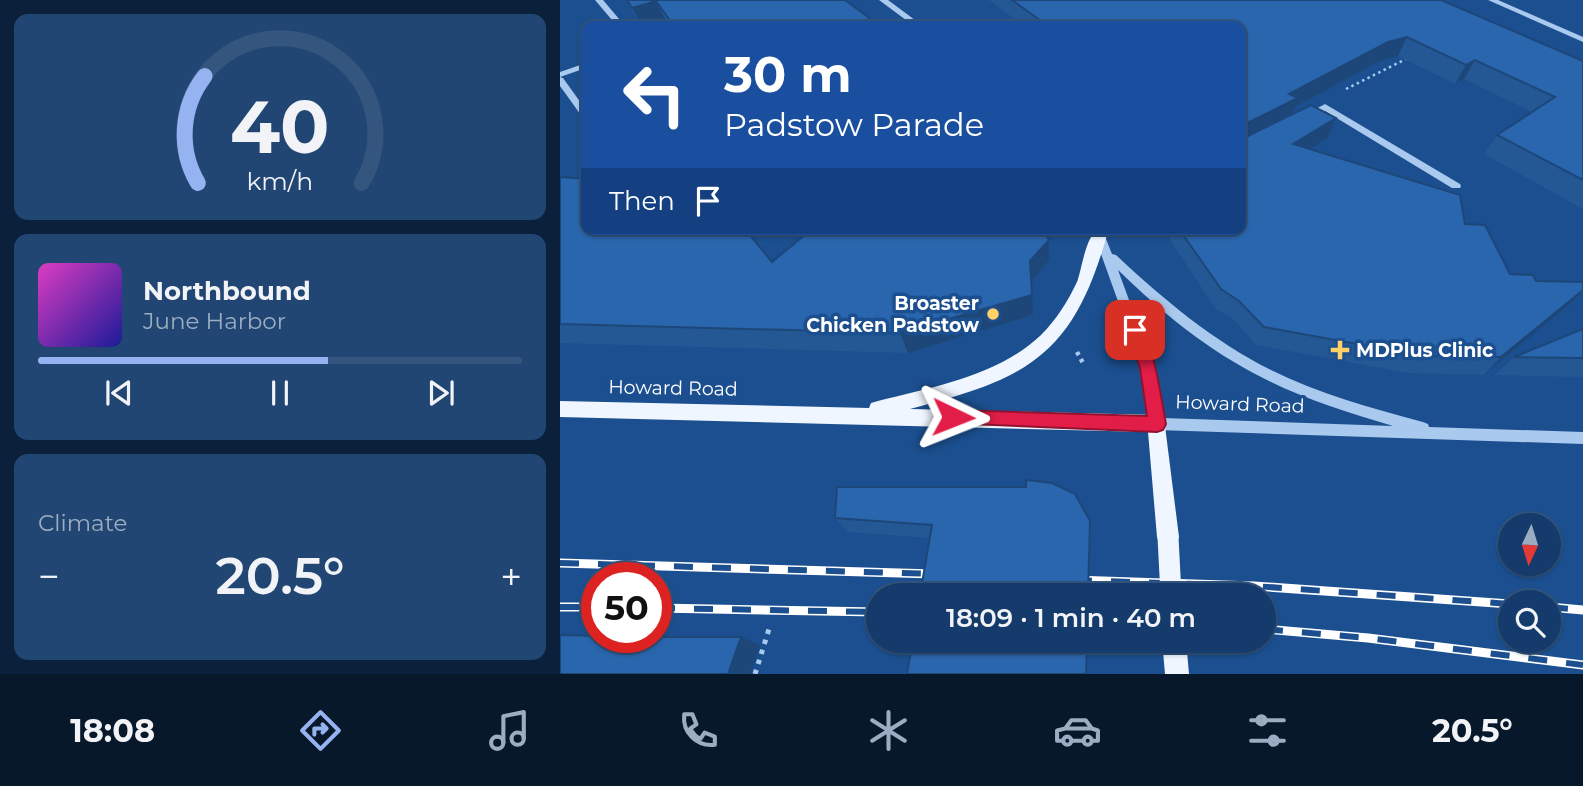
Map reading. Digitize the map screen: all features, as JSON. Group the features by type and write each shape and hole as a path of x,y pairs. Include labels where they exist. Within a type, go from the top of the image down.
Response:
{"main road":[{"path":"854,415 981,381 1013,367 1038,351 1061,326 1077,302 1087,280 1097,235"},
{"name":"Howard Road","path":"560,409 1157,424"},
{"path":"1157,424 1170,583"},
{"path":"1175,653 1177,674"}],"street":[{"path":"599,0 617,21"},
{"path":"883,0 912,21"},
{"path":"1492,0 1583,40"},
{"path":"560,75 581,67"},
{"path":"560,80 581,110"},
{"path":"1300,120 1325,107 1456,186"},
{"path":"1099,235 1148,368 1157,424"},
{"path":"1109,256 1178,317 1266,373 1348,406 1443,434"},
{"name":"Howard Road","path":"1157,424 1583,438"}],"path":[{"path":"1325,107 1347,88 1421,51"},
{"path":"755,674 769,629"}],"building":[{"path":"627,0 845,0 873,21 670,21 656,1 632,8"},
{"path":"1012,0 1441,0 1583,61 1583,180 1497,135 1555,97 1475,60 1466,65 1407,37 1388,42 1289,94 1298,98 1246,124 1246,21 1041,21"},
{"path":"1311,105 1336,118 1293,144 1460,195 1465,224 1485,225 1510,274 1533,275 1536,281 1583,282 1583,290 1501,357 1422,356 1264,327 1239,301 1221,289 1183,235 1246,235 1246,134 1248,136"},
{"path":"560,177 581,179 581,235 750,235 772,262 805,235 1046,235 1049,240 1030,261 1032,295 900,333 560,324"},
{"path":"1583,329 1583,358 1514,357"},
{"path":"1026,480 1052,483 1075,494 1090,521 1088,583 922,583 932,525 835,518 837,487 1026,487"},
{"path":"560,635 581,636 581,653 672,653 672,637 741,637 728,674 560,674"},
{"path":"911,653 1087,653 1086,674 907,674"}],"railway":[{"path":"560,563 934,574"},
{"path":"1073,580 1254,586 1498,603"},
{"path":"560,607 581,607"},
{"path":"672,608 866,612"},
{"path":"1561,608 1583,610"},
{"path":"1276,630 1368,638 1583,665"}],"place":[{"name":"Broaster Chicken Padstow","path":"993,314"},
{"name":"MDPlus Clinic","path":"1340,350"}],"route":[{"path":"953,417 1157,424 1148,368 1135,330"}]}
